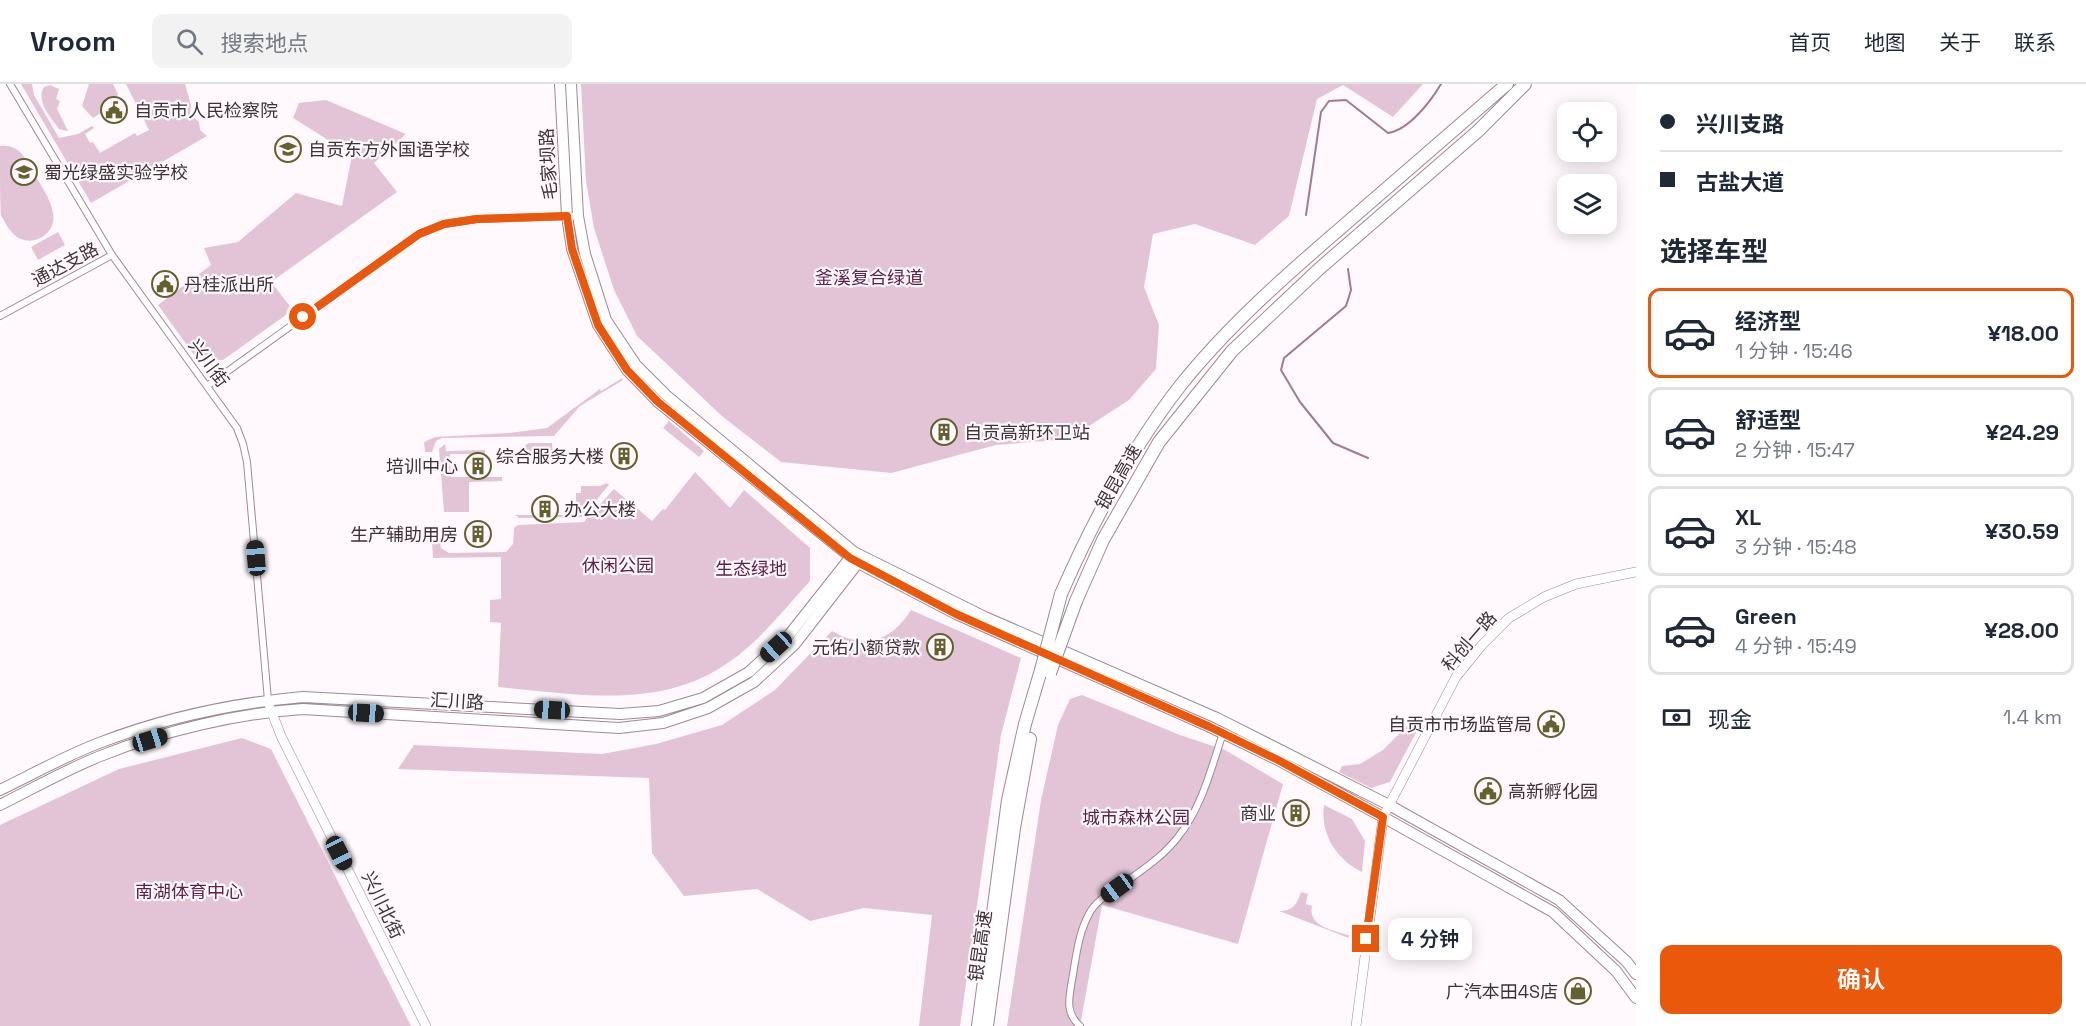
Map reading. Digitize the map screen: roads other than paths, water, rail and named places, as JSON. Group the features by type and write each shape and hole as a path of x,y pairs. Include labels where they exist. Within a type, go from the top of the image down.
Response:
{"highway":[{"name":"银昆高速","path":"987,1026 1014,828 1034,715 1046,672 1061,594 1107,497 1144,437 1181,386 1236,324 1310,255 1507,84"},
{"name":"银昆高速","path":"978,1026 1008,800 1025,724 1102,540 1159,442 1232,351 1319,269 1478,132 1525,84"}],"main road":[{"name":"毛家坝路","path":"560,84 573,216"},
{"name":"毛家坝路","path":"571,84 572,249 598,325 627,370 658,402 856,558"},
{"name":"汇川路","path":"0,805 78,765 105,754 303,697 620,714 659,711 703,698 748,672 789,635 856,558"},
{"path":"856,558 956,614 1223,733 1278,760 1553,912 1616,971 1636,998"},
{"path":"856,558 1217,718 1389,806 1559,900 1627,962 1636,974"},
{"name":"汇川路","path":"0,790 72,754 110,739 233,706 269,706"}],"street":[{"name":"兴川街","path":"10,84 112,255 237,428 245,453 269,706"},
{"path":"207,386 419,234 444,224 477,219 573,216"},
{"name":"通达支路","path":"0,316 112,255"},
{"name":"科创一路","path":"1383,817 1456,678 1494,632 1509,618 1544,597 1576,584 1636,572"},
{"name":"兴川北街","path":"269,706 426,1026"},
{"path":"1080,1026 1073,1020 1069,1010 1069,995 1081,936 1090,912 1101,899 1164,854 1178,838 1192,819 1223,733"},
{"path":"1356,1026 1383,817"}],"waterway":[{"path":"1306,215 1321,112 1329,101 1346,100 1388,133 1396,131 1411,121 1441,84"},
{"path":"1348,269 1351,290 1346,306 1284,358 1281,370 1300,402 1333,443 1368,458"}],"place":[{"name":"自贡市人民检察院","path":"114,110"},
{"name":"自贡东方外国语学校","path":"288,149"},
{"name":"蜀光绿盛实验学校","path":"24,172"},
{"name":"丹桂派出所","path":"165,284"},
{"name":"自贡高新环卫站","path":"944,432"},
{"name":"综合服务大楼","path":"624,456"},
{"name":"培训中心","path":"478,466"},
{"name":"办公大楼","path":"545,509"},
{"name":"生产辅助用房","path":"478,534"},
{"name":"元佑小额贷款","path":"940,647"},
{"name":"自贡市市场监管局","path":"1551,724"},
{"name":"高新孵化园","path":"1488,791"},
{"name":"商业","path":"1296,813"},
{"name":"广汽本田4S店","path":"1578,991"}],"park label":[{"name":"釜溪复合绿道","path":"869,277"},
{"name":"休闲公园","path":"618,565"},
{"name":"生态绿地","path":"751,568"},
{"name":"城市森林公园","path":"1136,817"},
{"name":"南湖体育中心","path":"189,891"}]}
